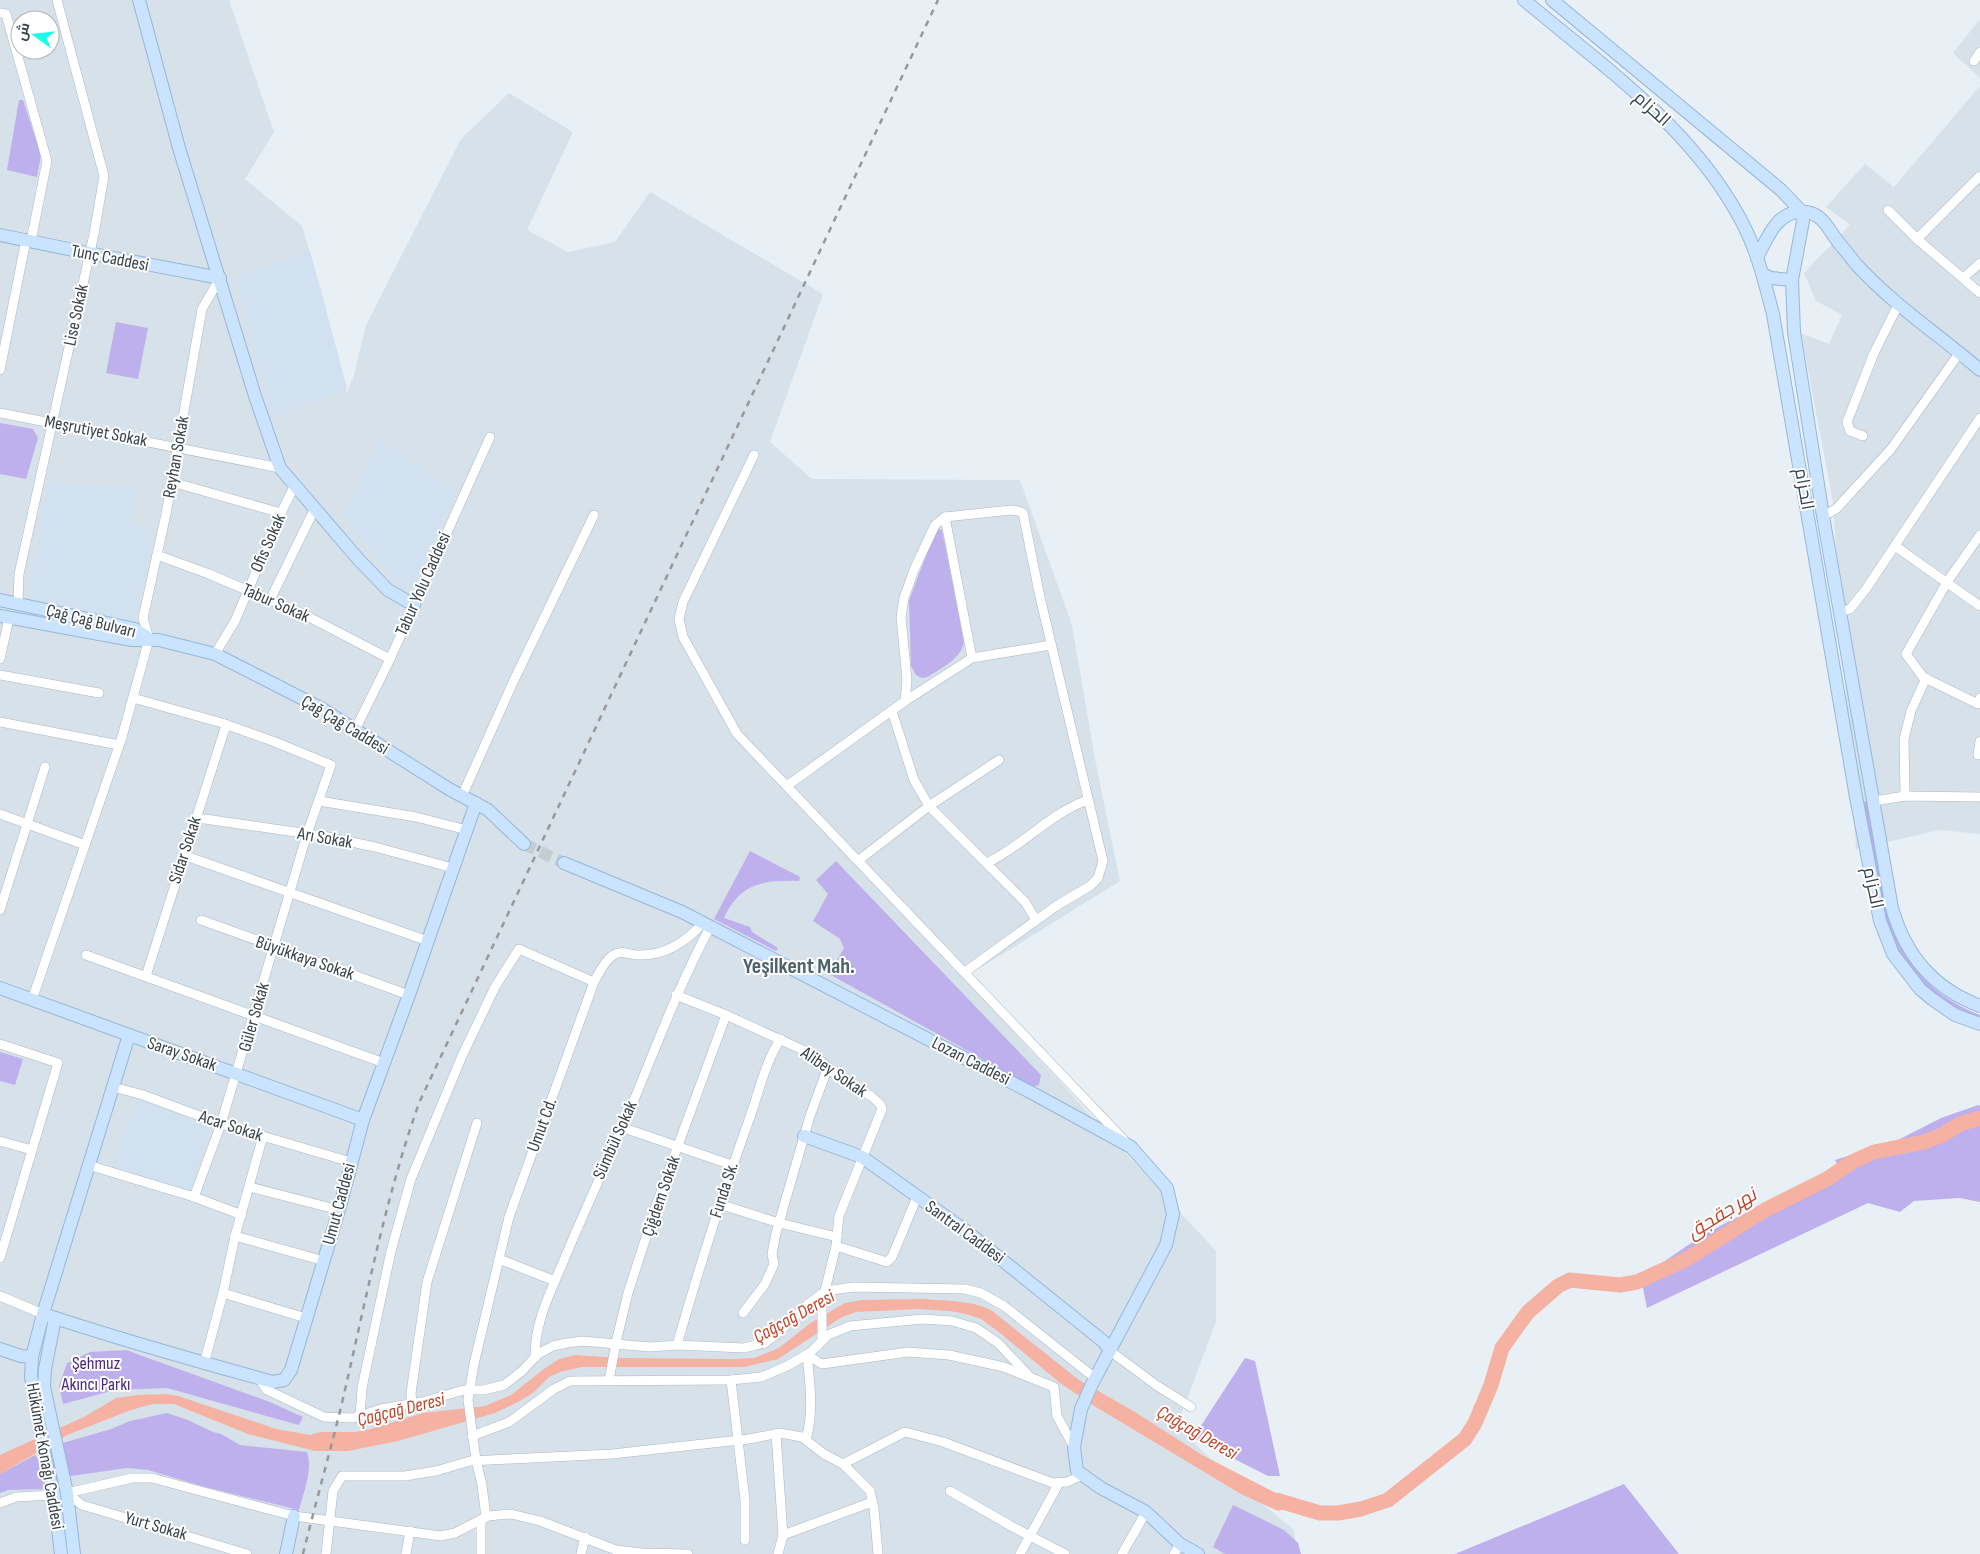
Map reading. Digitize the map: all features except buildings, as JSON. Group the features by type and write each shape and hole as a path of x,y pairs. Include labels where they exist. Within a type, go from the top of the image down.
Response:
{"main road":[{"path":"139,0 179,148 255,396 280,468 359,560 388,590 414,605"},
{"name":"الحزام","path":"1524,0 1651,107 1689,145 1715,177 1743,224 1763,274 1773,314 1856,798 1875,901 1883,930 1893,954 1910,977 1932,1000 1956,1015 1980,1024"},
{"name":"الحزام","path":"1552,0 1781,190 1801,211 1803,221 1792,280 1794,332 1823,516 1892,908 1908,948 1923,969 1937,982 1956,995 1980,1006"},
{"path":"1757,258 1770,230 1775,224 1788,215 1801,211 1815,214 1822,219 1858,266 1898,305 1960,352 1980,370"},
{"name":"Tunç Caddesi","path":"0,235 89,254 220,278"},
{"path":"1763,274 1777,279 1792,280"},
{"name":"Çağ Çağ Bulvarı","path":"0,600 134,629 149,638"},
{"name":"Çağ Çağ Bulvarı","path":"5,617 132,640 149,638"},
{"name":"Çağ Çağ Caddesi","path":"149,638 215,654 319,707 462,796 488,810 524,844"},
{"path":"1856,798 1873,798"},
{"name":"Umut Caddesi","path":"49,1316 204,1364 273,1382 284,1380 291,1370 339,1210 363,1120 476,804"},
{"name":"Lozan Caddesi","path":"564,863 682,912 1034,1094 1131,1147 1167,1188 1173,1214 1166,1245 1093,1381 1081,1409 1074,1447"},
{"name":"Saray Sokak","path":"0,988 363,1120"},
{"path":"43,1413 49,1316 88,1165 129,1035"},
{"name":"Santral Caddesi","path":"804,1136 862,1157 1015,1269 1104,1342 1110,1351"},
{"name":"Hükümet Konağı Caddesi","path":"49,1316 32,1357 31,1377 59,1458 61,1554"},
{"path":"0,1349 21,1356 32,1357"},
{"name":"Hükümet Konağı Caddesi","path":"43,1413 46,1462 60,1494 74,1554"},
{"path":"1074,1447 1077,1471 1101,1488 1146,1512 1177,1549 1198,1554"},
{"path":"286,1554 294,1516"}],"street":[{"name":"Lise Sokak","path":"18,603 19,574 89,254 104,176 57,0"},
{"path":"0,13 6,14 47,161 0,370"},
{"path":"1974,61 1980,52"},
{"path":"1917,239 1980,176"},
{"path":"1888,210 1917,239 1980,293"},
{"path":"1963,278 1980,263"},
{"name":"Reyhan Sokak","path":"149,638 143,618 172,482 202,309 220,278"},
{"path":"1863,436 1850,431 1847,422 1874,353 1898,305"},
{"path":"1823,516 1836,509 1891,449 1960,352"},
{"name":"Meşrutiyet Sokak","path":"0,413 280,468"},
{"path":"1840,612 1850,609 1866,589 1980,418"},
{"name":"Tabur Yolu Caddesi","path":"355,730 390,659 490,437"},
{"path":"754,455 683,602 679,619 683,637 737,734 788,785 1131,1147"},
{"path":"172,482 281,513"},
{"name":"Ofis Sokak","path":"215,654 235,621 281,513 295,485"},
{"path":"270,600 315,508"},
{"path":"905,702 907,680 901,617 904,598 929,534 935,524 945,517 1011,510 1023,513 1051,645 1103,862 1102,870 1098,878 1090,886 1036,920 965,972"},
{"path":"462,796 514,680 594,515"},
{"path":"945,517 972,658"},
{"path":"1979,702 1923,677 1906,654 1947,582 1980,535"},
{"path":"1895,546 1980,606"},
{"name":"Tabur Sokak","path":"157,555 248,590 304,615 390,659"},
{"path":"0,659 5,617"},
{"path":"32,1000 119,745 134,698 149,638"},
{"path":"788,785 905,702 972,658 1051,645"},
{"path":"0,675 98,693"},
{"path":"1905,796 1904,739 1911,711 1926,678"},
{"path":"134,698 226,725"},
{"path":"892,711 914,780 929,806 1025,902 1036,920"},
{"path":"0,722 119,745"},
{"name":"Güler Sokak","path":"194,1197 222,1124 307,834 331,765 275,742 226,725"},
{"name":"Sidar Sokak","path":"146,976 226,725"},
{"path":"1978,755 1980,741"},
{"path":"859,860 929,806 999,760"},
{"path":"0,910 45,767"},
{"path":"1873,798 1905,796 1980,797"},
{"path":"987,863 1057,815 1074,805 1088,800"},
{"path":"319,801 416,817 467,830"},
{"path":"0,814 85,845"},
{"name":"Arı Sokak","path":"195,819 307,834 375,846 453,868"},
{"path":"183,855 428,941"},
{"name":"Büyükkaya Sokak","path":"201,920 409,995"},
{"name":"Umut Cd.","path":"481,1554 482,1485 472,1436 468,1400 474,1364 509,1217 594,982 602,967 612,956 622,952 638,955 673,948 706,925"},
{"name":"Sümbül Sokak","path":"535,1358 534,1345 542,1312 706,925"},
{"path":"360,1415 362,1388 391,1251 411,1179 462,1056 496,987 520,949 594,982"},
{"path":"86,955 384,1063"},
{"name":"Alibey Sokak","path":"676,995 726,1015 814,1055 837,1076 871,1096 880,1104 882,1109 839,1216 837,1241 822,1304 822,1341"},
{"name":"Çiğdem Sokak","path":"610,1377 628,1293 677,1147 726,1015"},
{"name":"Funda Sk.","path":"677,1345 732,1165 764,1077 781,1039"},
{"path":"0,1044 58,1063 0,1258"},
{"path":"743,1313 765,1284 774,1264 772,1254 779,1223 804,1136 828,1067"},
{"name":"Acar Sokak","path":"113,1087 143,1095 222,1124 351,1162"},
{"path":"412,1404 411,1393 427,1282 478,1123"},
{"path":"621,1128 732,1165"},
{"path":"204,1364 223,1293 235,1236 263,1136"},
{"path":"0,1141 32,1150"},
{"path":"88,1165 194,1197 242,1215"},
{"path":"250,1187 339,1210"},
{"path":"719,1204 837,1241 887,1262 892,1257 917,1196"},
{"path":"235,1236 324,1261"},
{"path":"499,1259 555,1281"},
{"path":"259,1378 266,1390 324,1418 352,1418 380,1409 412,1404 464,1390 483,1390 504,1385 535,1358 553,1346 567,1343 582,1341 615,1348 677,1345 744,1348 765,1342 826,1291 853,1286 931,1287 964,1289 981,1293 1004,1306 1093,1381"},
{"path":"223,1293 306,1318"},
{"path":"0,1296 49,1316"},
{"path":"472,1436 509,1422 554,1389 570,1381 610,1377 731,1380 761,1377 787,1366 806,1354 828,1336 850,1326 923,1319 952,1321 976,1328 990,1338 1031,1378"},
{"path":"1110,1351 1156,1385 1192,1407"},
{"path":"806,1354 822,1364 908,1352 949,1355 1004,1367 1054,1387 1057,1416 1074,1447"},
{"path":"806,1354 811,1392 811,1423 806,1440"},
{"path":"731,1380 745,1500 745,1540"},
{"path":"843,1464 905,1432 943,1442 1053,1483 1067,1482 1083,1475"},
{"path":"776,1434 783,1535 778,1554"},
{"path":"326,1554 333,1491 342,1476 405,1476 476,1460 612,1454 776,1434 802,1437 824,1454 843,1464 870,1491 878,1554"},
{"path":"0,1503 16,1497 60,1494 132,1478 152,1478 294,1516 441,1536 455,1533 483,1519 511,1514 540,1521 616,1550 642,1554 688,1554"},
{"path":"1020,1554 1059,1483"},
{"path":"950,1491 1031,1537 1066,1554"},
{"name":"Yurt Sokak","path":"60,1494 82,1505 247,1554"},
{"path":"783,1535 872,1502"},
{"path":"1122,1554 1146,1512"},
{"path":"406,1554 410,1532"},
{"path":"580,1554 585,1537"}],"shaded area":[{"path":"0,0 229,0 274,132 245,179 302,226 323,297 347,393 354,375 366,325 461,139 509,93 573,132 527,230 568,252 615,242 650,192 823,294 770,442 812,479 1020,480 1072,625 1095,759 1120,881 964,978 1216,1251 1216,1322 1177,1426 1226,1474 1293,1529 1299,1554 0,1554"},
{"path":"1980,19 1980,78 1953,53"},
{"path":"1980,86 1980,834 1940,830 1856,849 1833,502 1801,333 1829,344 1842,315 1816,301 1804,273 1850,225 1826,207 1865,164 1894,187"},
{"path":"310,251 347,388 272,418 236,281 241,274"},
{"path":"379,439 455,492 414,588 403,591 343,517"},
{"path":"49,480 77,485 136,487 130,523 155,533 134,624 27,602"},
{"path":"137,1098 205,1123 209,1128 192,1194 112,1164"},
{"path":"923,1299 966,1303 991,1310 1079,1380 1135,1412 1202,1455 1276,1493 1294,1506 1278,1511 1241,1494 1096,1407 1060,1383 981,1319 950,1311 920,1309 856,1312 842,1317 778,1359 744,1367 582,1367 560,1372 549,1377 534,1392 520,1401 495,1413 398,1441 348,1451 315,1451 248,1434 174,1404 153,1404 131,1410 67,1435 0,1474 0,1455 84,1417 116,1398 167,1394 276,1429 310,1435 321,1432 355,1432 423,1413 485,1406 511,1395 559,1359 575,1355 620,1358 754,1358 779,1348 809,1324 845,1303 862,1300"}],"green space":[{"path":"19,100 23,100 41,155 37,177 7,170"},
{"path":"116,322 148,328 138,379 106,373"},
{"path":"0,423 33,429 38,438 26,479 0,474"},
{"path":"942,530 964,642 955,658 928,677 922,678 916,675 911,666 909,601 935,531"},
{"path":"1865,801 1868,802 1884,898 1893,927 1905,954 1923,978 1948,998 1980,1015 1980,1018 1952,1006 1925,986 1897,950 1887,927 1863,803"},
{"path":"750,851 800,877 799,881 774,881 754,886 737,897 724,918 750,927 752,932 778,948 776,951 714,919"},
{"path":"836,861 1041,1075 1039,1085 1033,1087 829,974 844,948 840,939 813,921 828,894 816,880"},
{"path":"0,1052 23,1059 15,1085 0,1081"},
{"path":"1978,1105 1980,1106 1980,1202 1960,1198 1914,1201 1900,1212 1868,1203 1647,1308 1641,1278 1701,1237 1735,1218 1839,1167 1835,1160 1896,1141 1941,1118"},
{"name":"Şehmuz Akıncı Parkı","path":"126,1350 270,1402 303,1417 299,1425 167,1388 115,1390 63,1404 59,1386 67,1363 90,1352"},
{"path":"1245,1358 1255,1361 1280,1476 1268,1476 1193,1438"},
{"path":"167,1413 221,1434 240,1445 307,1452 309,1466 299,1510 205,1487 148,1470 127,1468 71,1476 63,1465 63,1443 111,1429 130,1421"},
{"path":"35,1455 41,1463 48,1489 8,1490 0,1493 0,1474"},
{"path":"1624,1484 1679,1554 1455,1554"},
{"path":"1233,1505 1284,1530 1298,1543 1301,1554 1225,1554 1213,1547"}],"waterway":[{"name":"نهر جقجق","path":"1276,1500 1320,1513 1338,1513 1361,1509 1388,1500 1465,1439 1475,1423 1491,1385 1502,1348 1528,1312 1558,1286 1570,1280 1620,1285 1637,1282 1687,1259 1765,1210 1827,1179 1852,1162 1874,1152 1924,1142 1942,1135 1960,1124 1980,1118"}],"tunnel":[{"path":"524,844 564,863"}],"railway":[{"path":"303,1554 341,1407 385,1216 419,1103 938,0"}],"district":[{"name":"Yeşilkent Mah.","path":"799,966"}],"water label":[{"name":"Çağçağ Deresi","path":"794,1317"},
{"name":"Çağçağ Deresi","path":"401,1410"},
{"name":"Çağçağ Deresi","path":"1197,1433"}]}
